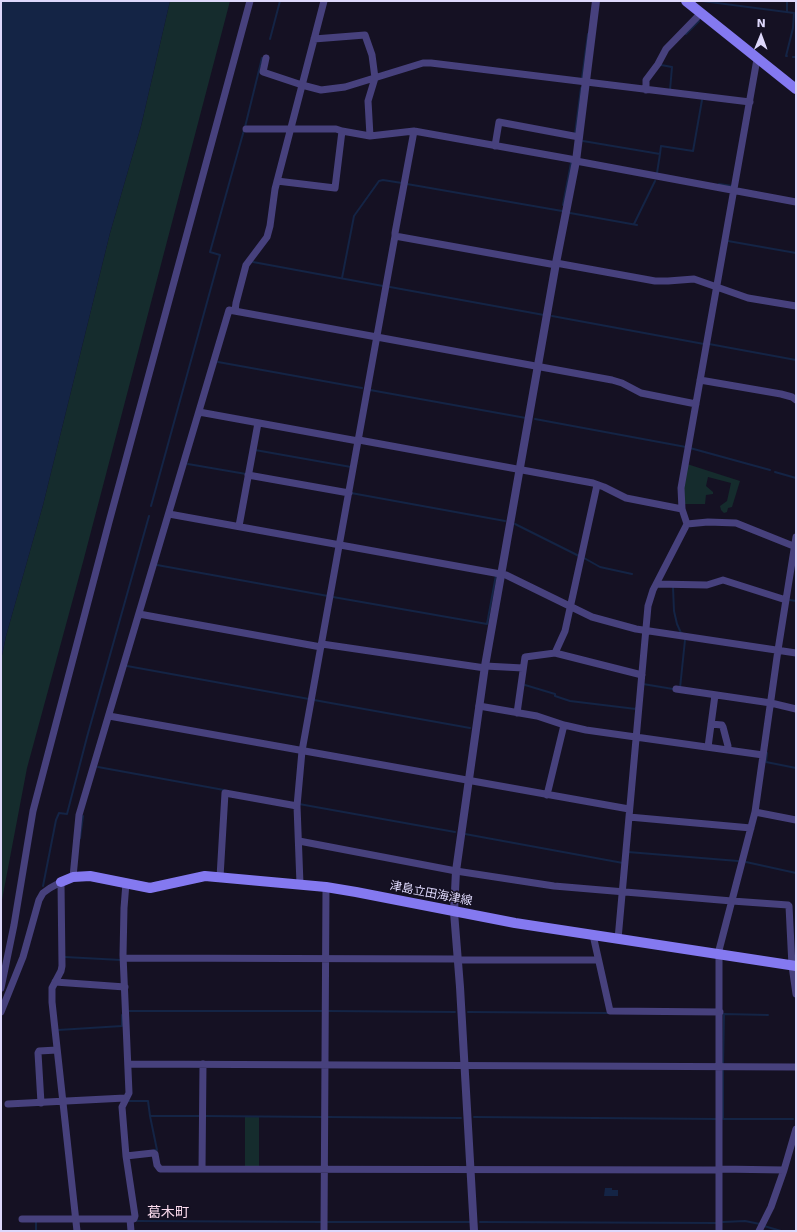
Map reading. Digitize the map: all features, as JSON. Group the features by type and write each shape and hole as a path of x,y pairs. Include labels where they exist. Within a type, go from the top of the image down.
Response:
{"main road":[{"path":"686,1 796,89"},
{"name":"津島立田海津線","path":"61,882 73,877 90,876 150,888 204,876 300,884 356,892 515,923 794,966"}],"street":[{"path":"1,988 14,925 33,811 109,522 250,1"},
{"path":"235,312 246,265 267,237 270,226 273,200 289,129 324,1"},
{"path":"474,1231 460,987 454,912 456,871 485,667 556,264 576,161 596,1"},
{"path":"646,90 646,80 658,64 666,49 701,13"},
{"path":"314,39 365,35 372,55 375,78 368,101 370,136"},
{"path":"266,58 263,72 320,90 345,87 424,63 431,63 750,102"},
{"path":"618,939 648,606 657,584 688,524 682,509 681,488 757,59"},
{"path":"496,146 499,122 579,137"},
{"path":"246,128 336,129 370,136 414,131 796,202"},
{"path":"277,181 335,188 342,130"},
{"path":"300,884 297,806 302,751 414,131"},
{"path":"396,236 655,281 668,282 694,279 748,298 796,306"},
{"path":"73,877 80,815 229,310 612,380 622,383 641,393 696,404"},
{"path":"700,380 781,394 792,397 796,400"},
{"path":"199,412 521,469 598,485 626,498 682,509"},
{"path":"238,526 258,423"},
{"path":"248,475 349,493"},
{"path":"555,654 565,631 598,485"},
{"path":"169,514 502,574 592,617 646,632 796,653"},
{"path":"688,524 708,522 736,523 795,546"},
{"path":"719,1231 719,955 755,812 796,537"},
{"path":"657,584 707,585 723,580 786,600"},
{"path":"139,614 321,645 485,667 523,668"},
{"path":"517,713 522,687 525,657 555,654 642,675"},
{"path":"676,689 771,703 796,709"},
{"path":"708,747 714,695"},
{"path":"479,706 537,716 564,725 586,730 763,754"},
{"path":"109,716 629,809"},
{"path":"711,724 722,725 728,746 727,750"},
{"path":"547,795 564,725"},
{"path":"220,878 225,793 297,806"},
{"path":"755,812 796,820"},
{"path":"629,817 751,828"},
{"path":"299,841 456,871 554,886 788,905 793,932 796,994"},
{"path":"1,1012 23,957 39,900 43,893 61,882 62,966 52,988 52,1002 77,1231"},
{"path":"22,1219 130,1219 134,1218 135,1216 126,1156 122,1107 125,1098 129,1093 124,958 124,908 126,883"},
{"path":"324,1231 326,887"},
{"path":"593,935 610,1011 720,1012"},
{"path":"124,958 598,960"},
{"path":"55,982 125,987"},
{"path":"41,1103 38,1053 39,1051 57,1050"},
{"path":"128,1064 796,1067"},
{"path":"202,1169 203,1064"},
{"path":"8,1104 125,1098"},
{"path":"759,1231 771,1207 784,1170 793,1153 796,1129"},
{"path":"126,1156 153,1153 155,1154 157,1165 160,1169 784,1170"},
{"path":"130,1219 131,1231"}],"green space":[{"path":"170,1 230,1 83,562 27,768 1,905 1,660 6,636 43,505 110,233 141,126"},
{"path":"687,464 740,481 732,507 728,508 727,512 724,513 720,506 727,501 731,483 708,477 706,486 713,492 713,494 706,495 705,504 683,504 682,488"},
{"path":"245,1117 259,1117 259,1167 245,1167"}],"water":[{"path":"1,1 170,1 141,126 110,233 43,505 6,636 1,660"},
{"path":"605,1188 618,1190 618,1196 604,1196"}],"waterway":[{"path":"270,39 280,1"},
{"path":"702,1 794,13 793,28 787,56"},
{"path":"787,1 787,12"},
{"path":"686,34 699,21"},
{"path":"582,78 588,34"},
{"path":"247,127 245,127 262,58"},
{"path":"661,63 661,65 672,67 670,90"},
{"path":"575,134 581,88"},
{"path":"583,141 660,154 661,146 693,151 702,100"},
{"path":"151,506 220,255 210,252 244,130"},
{"path":"657,173 660,154"},
{"path":"563,205 571,163"},
{"path":"342,278 354,216 379,181 383,180 402,183"},
{"path":"634,224 655,181"},
{"path":"407,184 562,211"},
{"path":"719,184 732,186"},
{"path":"570,213 637,225"},
{"path":"728,241 796,253"},
{"path":"253,262 383,286"},
{"path":"390,287 544,315"},
{"path":"552,316 704,344"},
{"path":"709,344 796,360"},
{"path":"218,362 362,388"},
{"path":"370,390 526,418"},
{"path":"535,419 686,447"},
{"path":"690,448 770,470"},
{"path":"255,450 351,467"},
{"path":"188,464 246,474"},
{"path":"775,472 796,478"},
{"path":"351,493 505,521"},
{"path":"43,886 56,820 59,813 67,814 149,516"},
{"path":"515,524 579,556"},
{"path":"584,558 600,567 632,574"},
{"path":"157,565 328,596"},
{"path":"333,597 487,624 496,575"},
{"path":"673,587 674,611 677,624 682,633"},
{"path":"790,600 796,601"},
{"path":"680,688 685,640"},
{"path":"127,666 309,699"},
{"path":"643,684 673,689"},
{"path":"525,685 555,694 555,696 570,701 636,708"},
{"path":"314,700 470,728"},
{"path":"767,753 766,762 796,768"},
{"path":"98,767 224,790"},
{"path":"299,804 455,832"},
{"path":"80,838 83,816"},
{"path":"465,834 623,863"},
{"path":"628,852 738,861"},
{"path":"746,862 796,873"},
{"path":"65,957 121,960"},
{"path":"129,1011 323,1011"},
{"path":"328,1011 455,1012"},
{"path":"468,1012 608,1013"},
{"path":"723,1014 723,1064"},
{"path":"724,1014 768,1015"},
{"path":"58,1030 122,1026 122,1015"},
{"path":"723,1069 723,1119 793,1119"},
{"path":"128,1101 148,1101 150,1116 201,1116"},
{"path":"150,1116 157,1150 154,1150"},
{"path":"204,1116 323,1117"},
{"path":"327,1117 461,1118"},
{"path":"474,1117 716,1119"},
{"path":"137,1221 322,1222"},
{"path":"723,1222 745,1221 760,1224"},
{"path":"36,1222 36,1231"},
{"path":"327,1222 470,1222"},
{"path":"480,1222 716,1223"},
{"path":"764,1226 781,1231"}],"district":[{"name":"葛木町","path":"168,1213"}]}
